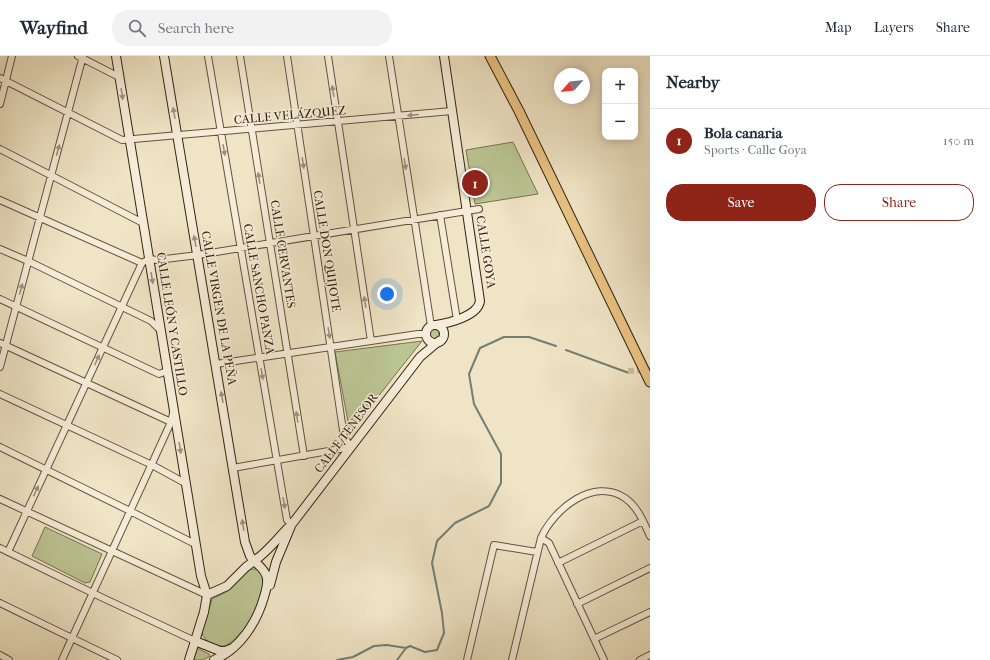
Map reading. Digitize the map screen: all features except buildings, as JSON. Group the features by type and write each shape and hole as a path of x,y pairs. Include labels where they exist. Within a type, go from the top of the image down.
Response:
{"main road":[{"path":"490,56 519,111 650,382"},
{"path":"496,56 516,100 519,111"}],"street":[{"path":"0,104 3,79 12,56"},
{"name":"CALLE LEÓN Y CASTILLO","path":"116,56 143,223 145,261 160,331 201,576 207,595"},
{"name":"CALLE VIRGEN DE LA PEÑA","path":"164,56 247,548 250,556 264,571 267,579 267,586 261,610"},
{"name":"CALLE SANCHO PANZA","path":"208,56 287,520 292,524"},
{"name":"CALLE CERVANTES","path":"240,56 304,456"},
{"name":"CALLE DON QUIJOTE","path":"287,56 344,437 351,447"},
{"path":"328,56 371,341"},
{"path":"389,56 414,219 434,326"},
{"name":"CALLE GOYA","path":"434,326 456,320 476,309 480,301 444,56"},
{"path":"0,367 3,344 16,307 68,112 81,57 119,77"},
{"path":"3,79 122,140 129,141"},
{"name":"CALLE VELÁZQUEZ","path":"129,141 452,111"},
{"path":"0,149 143,223"},
{"path":"0,200 145,261 198,255 479,209"},
{"path":"440,215 456,320"},
{"path":"0,249 28,261 151,321 160,331"},
{"path":"8,552 102,347 145,261"},
{"path":"0,299 158,374 167,371"},
{"name":"CALLE GOYA","path":"441,339 456,320"},
{"path":"434,326 442,329 441,339 431,342 426,335 427,329 434,326"},
{"path":"216,364 418,334 426,335"},
{"name":"CALLE TENESOR","path":"420,357 426,335"},
{"name":"CALLE TENESOR","path":"207,595 227,586 246,567 268,550 278,537 292,524 420,357 441,339"},
{"path":"3,344 171,422"},
{"path":"0,394 152,465 185,483"},
{"path":"62,660 152,465 171,422 174,411"},
{"path":"0,447 196,544"},
{"path":"234,468 351,447"},
{"path":"512,660 541,538 544,531 562,509 571,502 595,491 606,491 618,494 626,498 634,506 650,536"},
{"path":"0,499 207,595 204,612 189,660"},
{"path":"558,563 643,521"},
{"name":"CALLE TENESOR","path":"261,610 269,593 276,562 292,524"},
{"path":"247,548 251,552 257,553 262,551 278,537"},
{"path":"541,538 549,543 604,660"},
{"path":"467,660 494,545 537,552"},
{"path":"0,548 195,641 220,651 225,651 232,648"},
{"path":"577,604 650,568"},
{"path":"192,589 198,585 201,576"},
{"path":"0,603 117,660"},
{"path":"214,660 225,655 250,629 261,610"},
{"path":"594,638 650,612"},
{"path":"0,655 9,660"},
{"path":"640,660 650,655"}],"green space":[{"path":"513,142 538,194 475,204 466,150"},
{"path":"432,329 436,329 439,334 436,339 432,339 429,336 429,332"},
{"path":"422,341 350,432 335,352"},
{"path":"45,527 102,554 90,582 85,583 32,556"},
{"path":"248,570 259,570 265,581 257,608 246,627 233,641 225,646 216,646 209,643 203,636 202,632 212,599 228,591"},
{"path":"197,648 210,656 203,660 193,660"}],"waterway":[{"path":"397,660 406,648 410,646 425,652 437,650 444,633 442,613 432,563 437,541 455,523 489,506 501,483 501,454 474,404 469,374 480,348 504,337 529,337 556,346"},
{"path":"566,350 629,373"},
{"path":"337,660 353,657 374,646 387,645 406,648"}],"tunnel":[{"path":"628,371 650,370"}],"place":[{"name":"Bola canaria","path":"475,183"}]}
